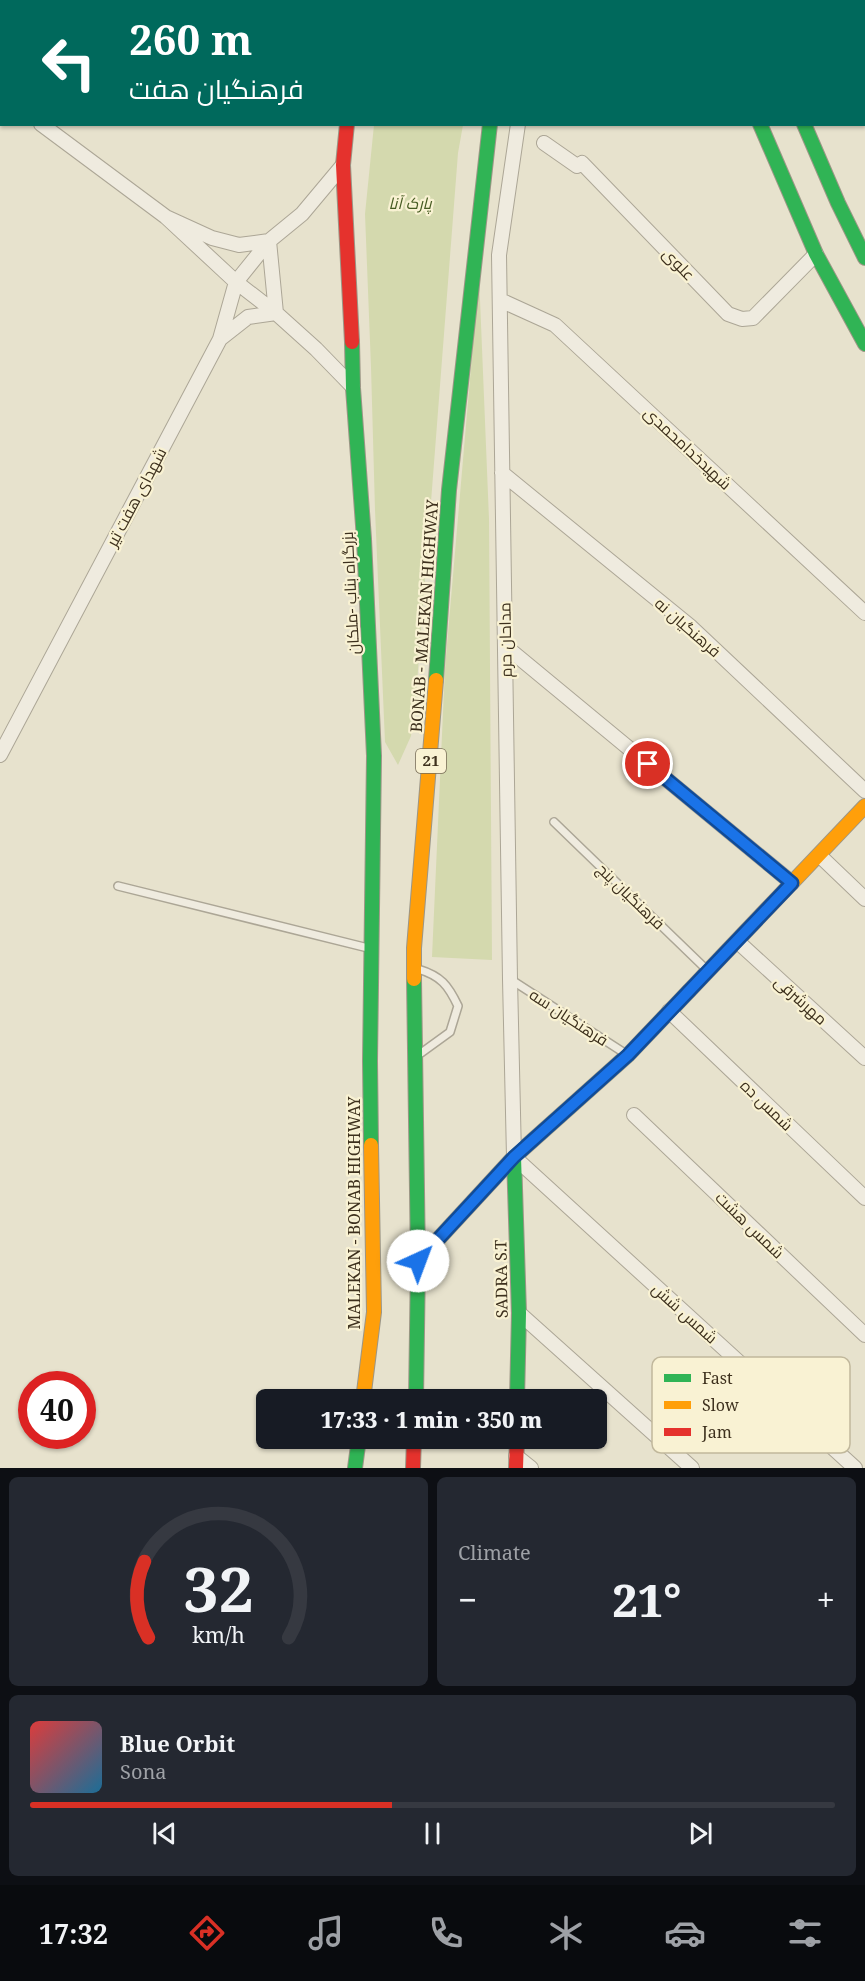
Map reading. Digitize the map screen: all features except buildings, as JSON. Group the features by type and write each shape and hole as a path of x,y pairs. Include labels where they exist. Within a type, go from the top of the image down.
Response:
{"main road":[{"name":"بزرگراه بناب -ملکان","path":"347,126 343,165 374,756 370,1061"},
{"name":"BONAB - MALEKAN HIGHWAY","path":"416,1389 418,1261 414,948 428,793 449,490 490,126"},
{"path":"761,126 816,254 865,344"},
{"path":"805,126 865,258"},
{"path":"418,1261 514,1157 628,1055 865,806"},
{"name":"MALEKAN - BONAB HIGHWAY","path":"364,1389 374,1312 370,1061"},
{"name":"SADRA S.T","path":"514,1157 519,1313 517,1389"},
{"path":"355,1468 358,1449"},
{"path":"413,1468 414,1449"}],"street":[{"path":"44,126 166,217 236,282 276,313 316,349 353,388"},
{"name":"مداحان حرم","path":"514,1157 499,255 518,126"},
{"name":"علوی","path":"544,143 576,166 582,163 728,314 742,319 753,318 816,254"},
{"name":"شهدای هفت تیر","path":"0,755 220,339 236,282 269,241 302,214 343,165"},
{"path":"166,217 212,238 239,245 269,241 276,313"},
{"name":"شهیدخدامحمدی","path":"500,300 555,325 865,613"},
{"path":"220,339 248,317 276,313"},
{"name":"فرهنگیان نه","path":"502,473 691,627 865,791"},
{"path":"505,646 792,883"},
{"path":"819,855 865,899"},
{"name":"مهرشرقی","path":"737,941 865,1058"},
{"name":"شمس ده","path":"669,1011 865,1198"},
{"name":"شمس هشت","path":"634,1115 865,1335"},
{"name":"شمس شش","path":"514,1157 733,1357"},
{"path":"519,1313 652,1432"},
{"path":"675,1453 692,1468"},
{"name":"شمس شش","path":"839,1453 855,1468"},
{"path":"516,1462 531,1468"}],"lane":[{"name":"فرهنگیان پنج","path":"554,822 708,971"},
{"path":"118,886 371,948"},
{"path":"415,968 433,974 449,987 458,1006 450,1032 432,1047 416,1056"},
{"name":"فرهنگیان سه","path":"510,979 628,1055"}],"green space":[{"name":"پارک آنا","path":"374,126 463,126 458,153 417,683 411,736 398,765 385,742 365,214"},
{"path":"479,275 489,519 492,960 432,957 445,668"}],"traffic: fast":[{"path":"436,680 449,490 490,126"},
{"path":"761,126 816,254 865,344"},
{"path":"805,126 865,258"},
{"path":"352,342 374,756 371,1145"},
{"path":"414,979 418,1261 416,1389"},
{"path":"418,1261 514,1157 628,1055 689,991"},
{"path":"514,1157 519,1313 517,1389"},
{"path":"355,1468 358,1449"}],"traffic: slow":[{"path":"414,979 414,948 436,680"},
{"path":"689,991 865,806"},
{"path":"364,1389 374,1312 371,1145"}],"traffic: jam":[{"path":"347,126 343,165 352,342"},
{"path":"413,1468 414,1449"},
{"path":"516,1468 517,1449"}],"route":[{"path":"418,1261 514,1157 628,1055 792,883 648,764"}]}
